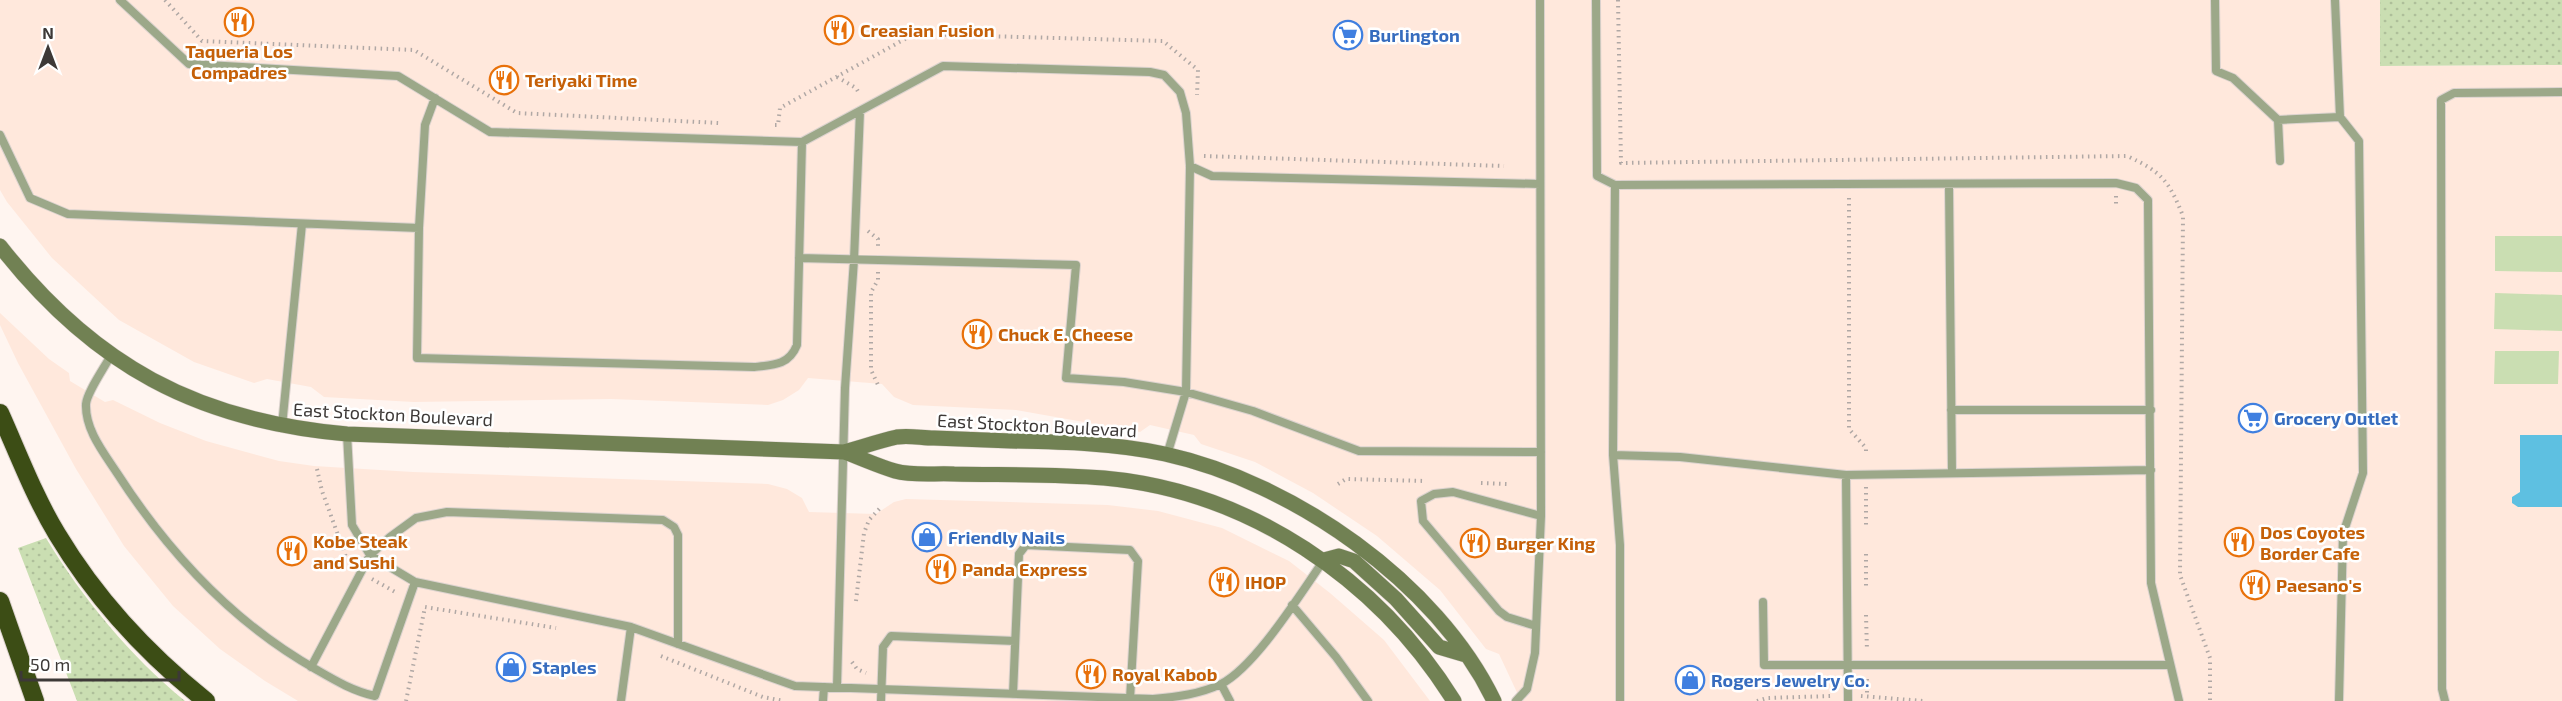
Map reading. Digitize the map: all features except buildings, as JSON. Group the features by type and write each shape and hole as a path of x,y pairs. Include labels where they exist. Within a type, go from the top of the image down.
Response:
{"highway":[{"path":"0,413 56,533 81,571 142,645 206,701"},
{"path":"0,601 35,701"}],"street":[{"name":"East Stockton Boulevard","path":"0,246 34,289 85,336 111,355 169,389 202,404 282,427 347,435 844,452 904,437 1097,445 1167,455 1243,479 1303,507 1354,541 1400,580 1439,621 1466,655 1494,701"},
{"name":"East Stockton Boulevard","path":"844,452 903,472 1104,478 1190,496 1241,514 1287,537 1324,560 1382,608 1416,646 1454,701"},
{"path":"1324,560 1339,556 1354,561 1396,599 1439,647 1466,655"}],"lane":[{"path":"120,0 189,64 398,76 490,132 802,142 943,66 1150,72 1164,75 1180,92 1186,113 1190,166 1186,392 1167,455"},
{"path":"1516,701 1527,689 1532,670 1541,516 1540,0"},
{"path":"1596,0 1597,176 1615,185 2116,183 2136,188 2148,200 2151,583 2179,701"},
{"path":"2215,0 2216,71 2233,78 2278,120 2280,161"},
{"path":"2335,0 2340,117 2359,141 2362,472 2343,534 2338,701"},
{"path":"2445,701 2442,689 2441,100 2454,93 2562,92"},
{"path":"435,98 425,125 419,228 417,358 754,367 786,362 797,345 802,142"},
{"path":"837,687 845,388 854,260 860,111"},
{"path":"2278,120 2340,117"},
{"path":"0,135 30,198 68,214 419,228"},
{"path":"1190,166 1212,176 1540,184"},
{"path":"1615,185 1613,455 1620,545 1620,701"},
{"path":"1949,185 1952,473"},
{"path":"282,427 302,224"},
{"path":"799,258 1076,265 1066,378 1124,382 1186,392 1253,411 1359,451 1541,452"},
{"path":"111,355 86,402 88,422 96,440 140,509 210,589 280,649 354,691 375,696 416,582"},
{"path":"1951,410 2151,410"},
{"path":"347,435 347,470 352,525 370,555 416,582 631,627 795,686 868,688 950,696 1013,694 1085,699 1154,699 1189,695 1221,684 1237,672 1263,644 1324,560"},
{"path":"1613,455 1680,457 1846,475 2151,470"},
{"path":"1846,475 1848,701"},
{"path":"1536,626 1507,617 1499,610 1423,521 1421,501 1434,494 1453,492 1490,504 1541,516"},
{"path":"311,667 370,555 416,518 447,512 663,520 674,527 678,536 678,644"},
{"path":"1013,694 1019,554 1026,545 1130,550 1138,561 1130,699"},
{"path":"1764,602 1764,665 2170,665"},
{"path":"1292,605 1336,657 1368,701"},
{"path":"621,701 631,627"},
{"path":"881,701 883,647 891,636 1015,641"},
{"path":"1221,684 1230,701"},
{"path":"823,701 824,687"}],"path":[{"path":"165,0 202,41 414,50 517,114 731,123"},
{"path":"1618,0 1621,164 2127,156 2151,167 2172,187 2182,216 2180,574 2210,658 2210,701"},
{"path":"766,125 778,125 780,108 914,34 1163,41 1198,70 1197,101"},
{"path":"1200,150 1204,156 1504,166"},
{"path":"1850,160 1850,169"},
{"path":"1850,198 1849,429 1866,448 1866,455"},
{"path":"1866,480 1866,529"},
{"path":"855,611 864,533 868,520 882,506"},
{"path":"1866,554 1866,590"},
{"path":"406,701 425,607 561,629"},
{"path":"1866,615 1867,651"},
{"path":"629,644 763,697 784,701"},
{"path":"850,655 857,669 866,672 868,688"},
{"path":"1867,675 1867,696"},
{"path":"1757,701 1767,698 1831,696"},
{"path":"1860,696 1923,701"}],"shaded area":[{"path":"0,0 2380,0 2380,66 2562,65 2562,701 1521,701 1499,654 1486,649 1440,590 1377,536 1313,493 1255,462 1201,444 1194,435 1150,425 1140,432 1016,410 913,405 894,397 882,384 808,378 799,390 783,400 768,405 611,399 414,402 324,397 311,387 267,379 254,383 194,362 119,320 52,258 7,202 0,190"},
{"path":"0,313 49,359 69,373 70,381 105,402 113,400 160,423 206,441 279,461 314,466 413,472 768,484 787,489 802,498 809,512 876,514 894,502 906,499 1108,505 1158,511 1222,528 1289,561 1330,593 1384,640 1430,701 298,701 220,649 173,606 124,546 76,469 18,363 0,325"}],"green space":[{"path":"2380,0 2562,0 2562,65 2380,66"},
{"path":"2495,236 2562,236 2562,272 2495,271"},
{"path":"2495,293 2562,295 2562,331 2494,329"},
{"path":"2495,351 2559,351 2558,384 2494,384"},
{"path":"46,538 60,561 109,626 145,665 185,701 77,701 18,548"}],"water":[{"path":"2520,435 2562,435 2562,507 2518,507 2512,503 2512,497 2520,492"}],"place":[{"name":"Taqueria Los Compadres","path":"239,22"},
{"name":"Creasian Fusion","path":"839,30"},
{"name":"Burlington","path":"1348,35"},
{"name":"Teriyaki Time","path":"504,80"},
{"name":"Chuck E. Cheese","path":"977,334"},
{"name":"Grocery Outlet","path":"2253,418"},
{"name":"Friendly Nails","path":"927,537"},
{"name":"Dos Coyotes Border Cafe","path":"2239,542"},
{"name":"Burger King","path":"1475,543"},
{"name":"Kobe Steak and Sushi","path":"292,551"},
{"name":"Panda Express","path":"941,569"},
{"name":"IHOP","path":"1224,582"},
{"name":"Paesano's","path":"2255,585"},
{"name":"Staples","path":"511,667"},
{"name":"Royal Kabob","path":"1091,674"},
{"name":"Rogers Jewelry Co.","path":"1690,680"}]}
